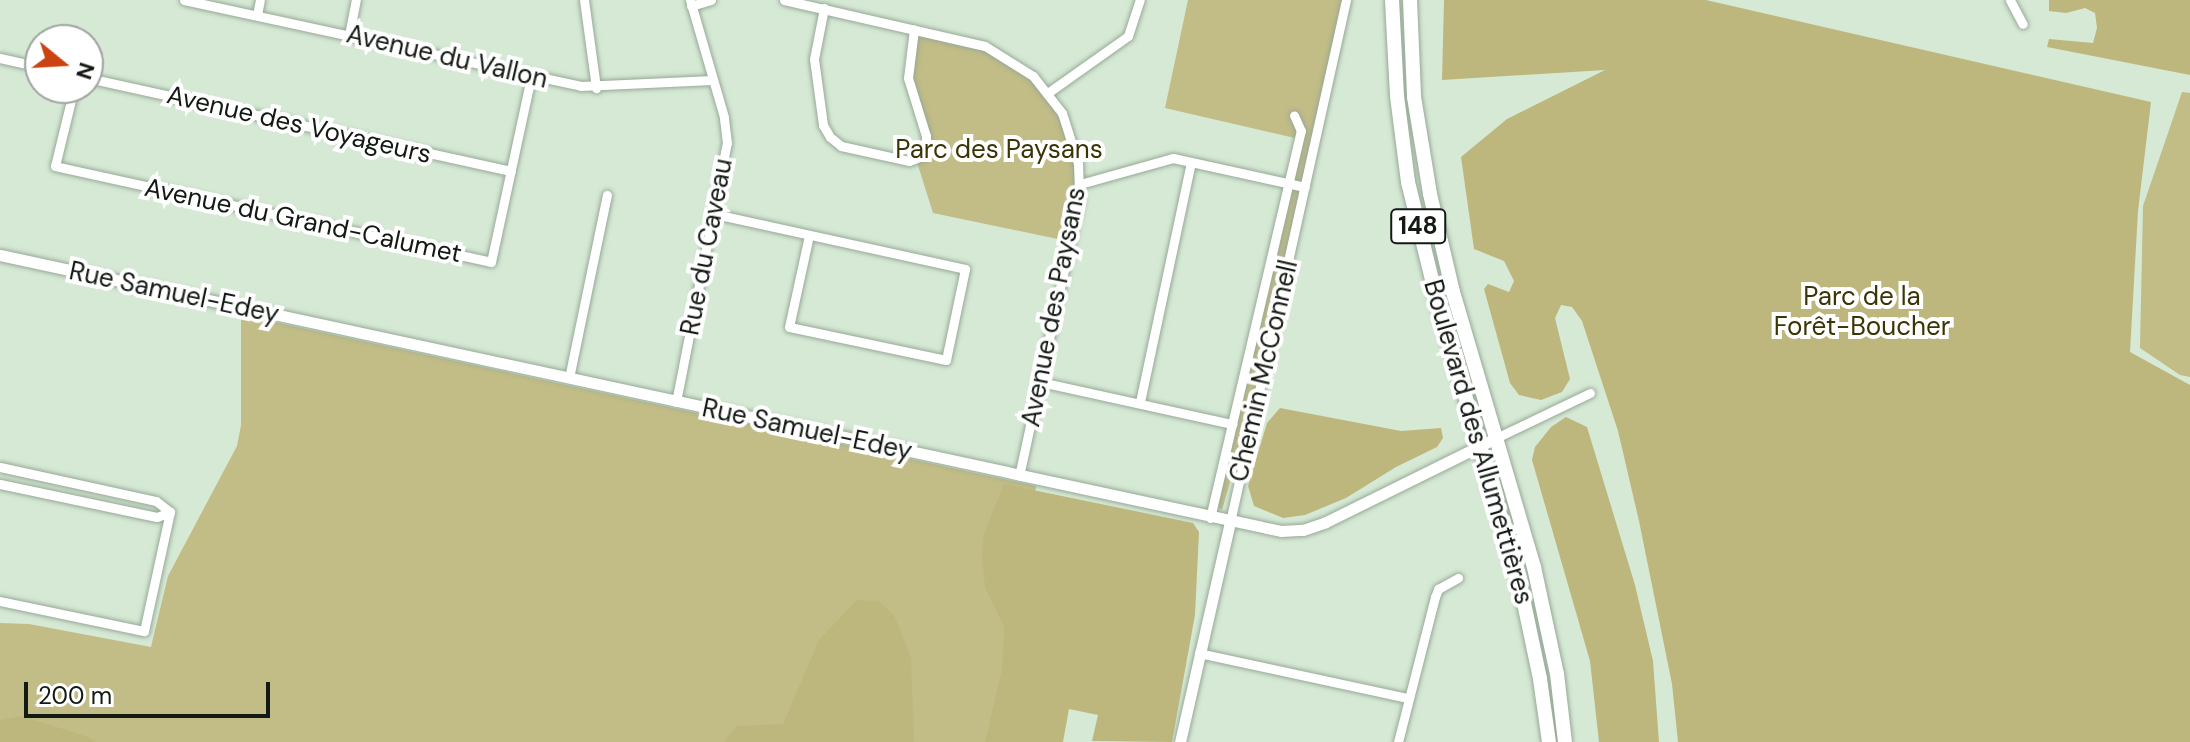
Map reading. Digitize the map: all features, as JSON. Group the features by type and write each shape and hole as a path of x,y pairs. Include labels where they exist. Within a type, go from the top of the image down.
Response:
{"highway":[{"name":"Boulevard des Allumettières","path":"1392,0 1397,96 1408,182 1436,296 1481,446 1532,635 1549,742"},
{"name":"Boulevard des Allumettières","path":"1410,0 1414,97 1430,194 1453,292 1498,437 1549,627 1565,742"}],"street":[{"name":"Avenue du Vallon","path":"184,0 531,77 596,88 713,80"},
{"path":"257,15 260,0"},
{"path":"349,35 356,0"},
{"path":"584,0 596,88"},
{"path":"690,3 711,0"},
{"name":"Avenue des Paysans","path":"784,0 964,39 1002,53 1049,92 1069,129 1080,184 1072,242 1019,476"},
{"path":"1049,92 1128,36 1140,0"},
{"name":"Chemin McConnell","path":"1180,742 1346,0"},
{"path":"2010,0 2023,24"},
{"name":"Rue du Caveau","path":"676,402 727,143 713,80 690,3"},
{"path":"824,8 814,59 823,125 830,137 841,146 909,161 922,156 926,147 926,136 908,78 914,29"},
{"path":"0,58 24,63"},
{"name":"Avenue du Grand-Calumet","path":"70,104 55,166 491,262 531,77"},
{"name":"Avenue des Voyageurs","path":"104,82 511,171"},
{"path":"1210,518 1301,131 1294,115"},
{"path":"1080,184 1161,158 1305,187"},
{"path":"1140,402 1191,163"},
{"path":"569,378 607,195"},
{"path":"715,214 965,269 946,360 789,327 809,235"},
{"name":"Rue Samuel-Edey","path":"0,255 1281,531 1314,527 1590,393"},
{"path":"1041,382 1232,424"},
{"path":"0,467 156,501 170,512"},
{"path":"0,484 157,517 170,512"},
{"path":"0,601 144,631 170,512"},
{"path":"1398,742 1435,597 1438,589 1458,578"},
{"path":"1199,653 1408,698"}],"green space":[{"path":"1188,0 1346,0 1270,343 1222,510 1216,506 1299,139 1165,108"},
{"name":"Parc de la Forêt-Boucher","path":"1444,0 1706,0 2151,102 2138,211 2130,352 2190,385 2190,742 1678,742 1672,684 1639,521 1618,431 1582,321 1572,307 1561,305 1555,318 1570,379 1562,392 1541,400 1519,395 1510,383 1484,289 1488,284 1509,292 1514,281 1504,261 1474,249 1461,157 1507,119 1605,70 1442,80"},
{"path":"2049,0 2190,0 2190,75 2047,47 2049,39 2093,43 2097,28 2095,13 2085,8 2066,13 2049,11"},
{"name":"Parc des Paysans","path":"914,29 985,46 1049,92 1078,163 1072,242 933,213 916,159 926,147 912,93"},
{"path":"2182,92 2190,93 2190,377 2180,375 2140,348 2143,206"},
{"path":"241,315 1036,486 1002,742 0,742 0,623 29,624 151,647 168,576 237,446 241,425"},
{"path":"1280,408 1401,431 1441,428 1443,438 1437,447 1396,467 1346,498 1305,515 1283,518 1254,506 1248,486 1267,423"},
{"path":"1566,417 1587,427 1635,585 1653,661 1659,742 1599,742 1590,661 1532,460 1535,447 1551,427"},
{"path":"1004,484 1193,523 1199,532 1195,615 1172,742 1092,741 1098,715 1069,709 1063,742 985,742 1002,669 1004,627 985,587 982,555 984,533"},
{"path":"857,600 878,601 894,615 911,658 914,742 724,742 736,726 783,724 819,640"},
{"path":"22,716 96,742 0,742 0,720"}]}
